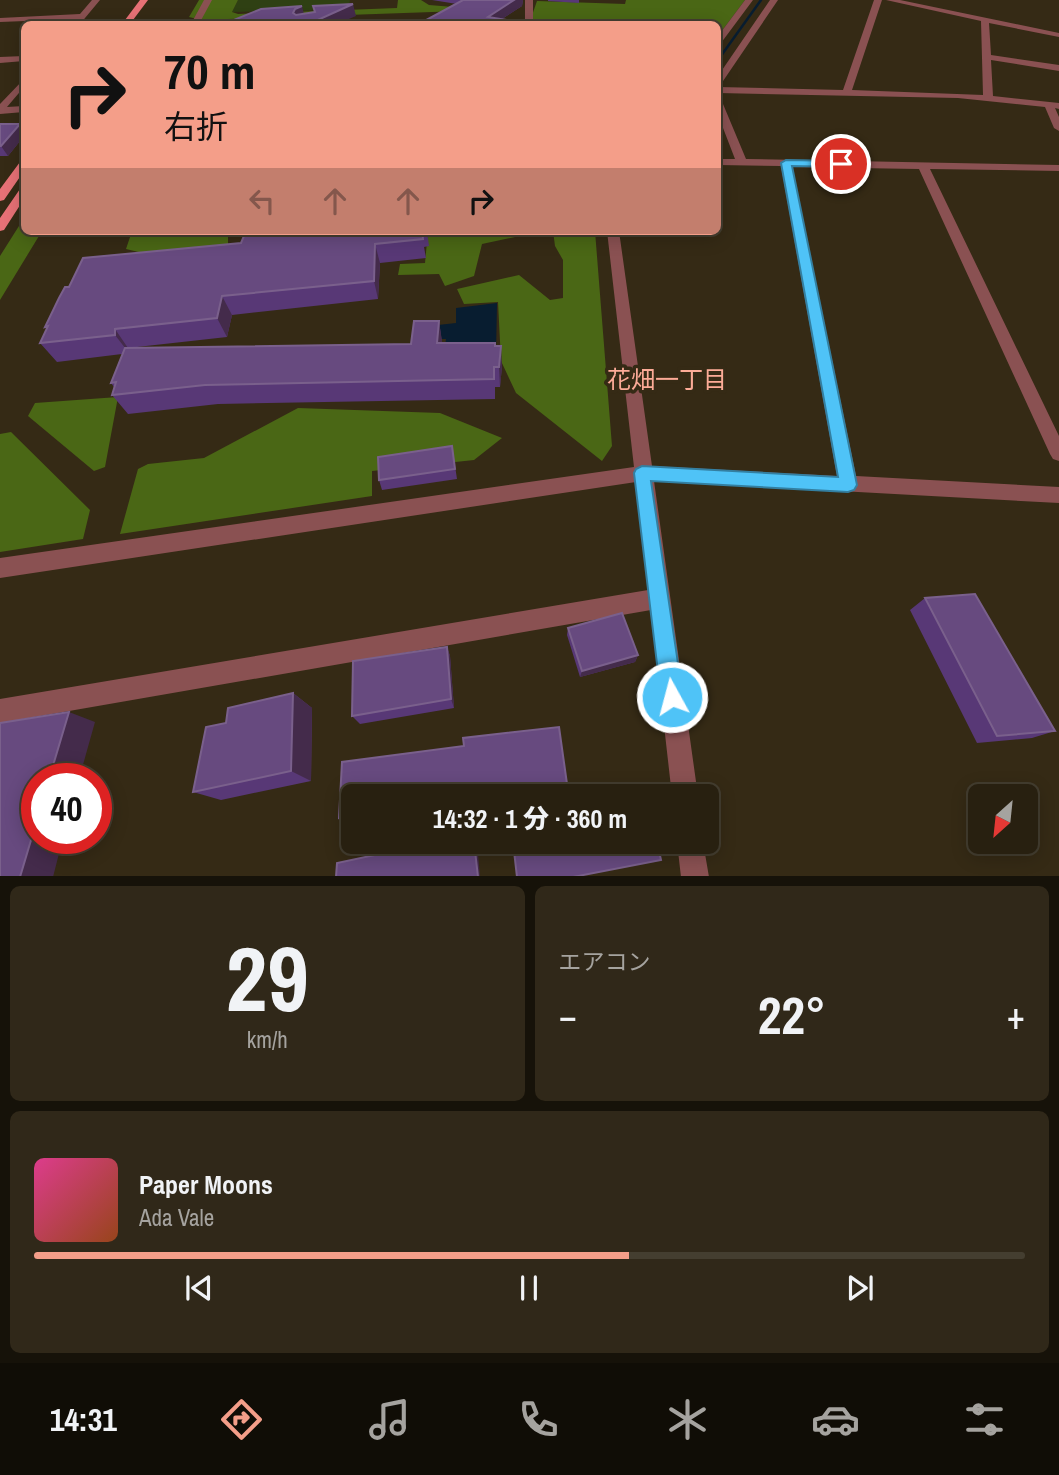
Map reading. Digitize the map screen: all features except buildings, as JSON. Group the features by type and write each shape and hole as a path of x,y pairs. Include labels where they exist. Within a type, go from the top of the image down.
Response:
{"main road":[{"path":"128,21 144,0"},
{"path":"0,197 21,168"},
{"path":"0,227 21,196"}],"street":[{"path":"78,21 96,0"},
{"path":"197,21 208,0"},
{"path":"529,0 529,21"},
{"path":"721,37 749,0"},
{"path":"721,78 774,0"},
{"path":"848,92 878,0"},
{"path":"890,0 913,2 1059,35"},
{"path":"0,20 83,16"},
{"path":"985,19 988,97"},
{"path":"987,57 1059,68"},
{"path":"0,60 21,58"},
{"path":"0,110 21,86"},
{"path":"721,90 988,97 1054,105 1059,128"},
{"path":"0,110 21,109"},
{"path":"721,111 742,163"},
{"path":"721,162 1059,168"},
{"path":"786,163 848,485"},
{"path":"923,166 1059,454"},
{"path":"614,235 621,275 642,473 683,784"},
{"path":"0,568 642,473 1059,495"},
{"path":"0,711 660,598"},
{"path":"692,854 695,876"}],"green space":[{"path":"199,0 238,0 232,12 238,14 397,8 398,0 421,0 429,5 490,10 201,20 189,17"},
{"path":"238,0 350,0 348,10 232,12"},
{"path":"626,0 745,0 721,32 721,21 530,21 537,1 625,4"},
{"path":"21,223 21,235 40,235 0,300 0,256"},
{"path":"131,235 228,235 228,250 147,254 126,249"},
{"path":"428,235 520,235 482,244 474,276 445,286 439,274 398,275 400,264 425,263"},
{"path":"554,235 595,235 612,446 602,461 516,393 501,361 498,302 464,304 457,289 519,275 550,300 563,298 563,260 555,246"},
{"path":"118,397 105,467 94,471 28,416 35,403"},
{"path":"298,408 440,413 502,438 474,460 372,471 372,496 120,534 138,469 148,464 204,458"},
{"path":"11,432 90,510 83,539 0,552 0,434"}],"water":[{"path":"497,303 496,353 444,354 446,339 436,339 438,325 456,323 456,308"}],"waterway":[{"path":"721,56 761,0"}],"district":[{"name":"花畑一丁目","path":"667,380"}],"route":[{"path":"672,697 642,473 848,485 786,163 841,164"}]}
